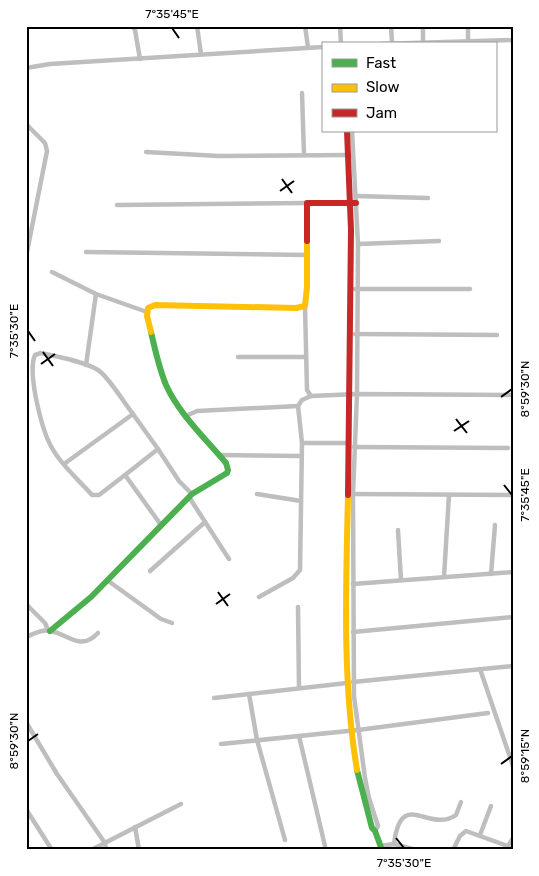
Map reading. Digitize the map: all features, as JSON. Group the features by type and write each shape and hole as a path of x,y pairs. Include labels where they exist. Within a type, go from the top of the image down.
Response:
{"street":[{"path":"132,26 135,30 140,59"},
{"path":"197,26 201,54"},
{"path":"305,26 308,47"},
{"path":"340,26 341,42"},
{"path":"390,26 392,42"},
{"path":"423,26 423,42 513,40"},
{"path":"468,26 468,41"},
{"path":"26,68 50,64 322,47"},
{"path":"302,93 304,155"},
{"path":"26,124 45,143 47,151 26,257"},
{"path":"347,132 358,244 354,289"},
{"path":"352,132 354,395 350,574 350,682 361,778 367,814 372,828 375,831 381,848 394,844 416,850"},
{"path":"146,152 219,156 349,155"},
{"path":"117,205 307,203 428,198"},
{"path":"307,203 306,357 307,390 311,396"},
{"path":"358,244 439,241"},
{"path":"86,252 307,255"},
{"path":"52,272 96,294 146,312"},
{"path":"354,289 470,289"},
{"path":"86,365 96,294"},
{"path":"146,312 148,308 155,306 296,308 305,306"},
{"path":"49,631 91,597 190,496 227,473 228,467 172,396 163,377 146,312"},
{"path":"354,334 498,335"},
{"path":"158,449 98,495 92,495 52,450 34,392 33,359 35,355 41,353 86,365 98,370 103,375 158,449 229,559"},
{"path":"238,357 306,357"},
{"path":"259,597 293,578 300,570 302,443 298,406 302,400 311,396 510,395"},
{"path":"186,416 197,411 298,406"},
{"path":"64,464 133,414"},
{"path":"302,443 508,448"},
{"path":"350,657 353,632 353,584 350,574 347,499 352,445"},
{"path":"218,455 302,456"},
{"path":"125,475 162,525"},
{"path":"257,494 301,501"},
{"path":"352,494 513,496"},
{"path":"444,577 449,495"},
{"path":"150,571 205,522"},
{"path":"491,574 495,525"},
{"path":"398,530 401,580"},
{"path":"353,584 513,572"},
{"path":"107,580 160,619 172,623"},
{"path":"26,604 49,631"},
{"path":"298,607 299,688"},
{"path":"353,632 513,617"},
{"path":"26,638 38,632 49,631 83,642 92,639 98,633"},
{"path":"214,698 513,666"},
{"path":"480,669 513,766"},
{"path":"249,694 256,740 285,840"},
{"path":"221,744 355,730 488,713"},
{"path":"26,722 57,774 105,843 106,850"},
{"path":"300,736 325,846"},
{"path":"394,844 399,824 408,814 413,813 444,821 456,815 461,802"},
{"path":"91,850 181,804"},
{"path":"480,836 491,806"},
{"path":"26,809 52,850"},
{"path":"135,827 140,850"},
{"path":"453,850 463,832 466,831 510,847 513,838"}],"traffic: fast":[{"path":"50,631 91,597 192,494 227,473 226,463 193,426 171,396 161,372 151,332"},
{"path":"357,770 372,828 382,850"}],"traffic: slow":[{"path":"151,332 147,316 148,308 155,305 296,308 305,306 307,241"},
{"path":"348,495 347,667 352,736 357,770"}],"traffic: jam":[{"path":"347,132 351,230 348,495"},
{"path":"307,241 307,203 356,203"}]}
